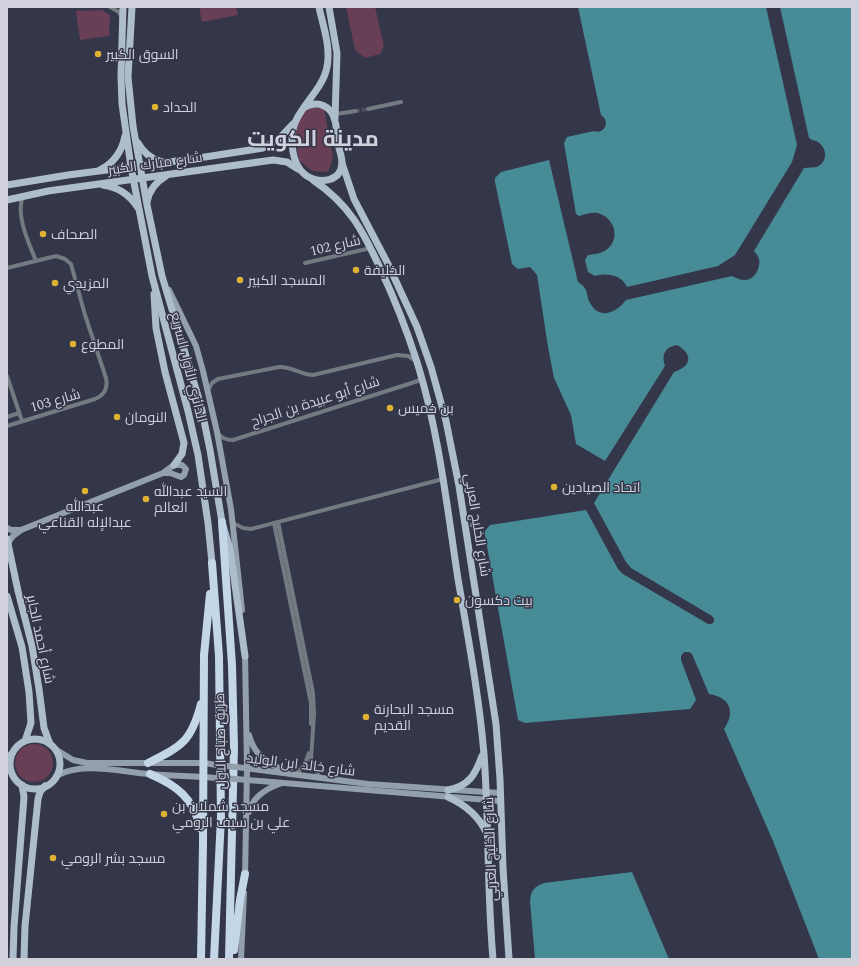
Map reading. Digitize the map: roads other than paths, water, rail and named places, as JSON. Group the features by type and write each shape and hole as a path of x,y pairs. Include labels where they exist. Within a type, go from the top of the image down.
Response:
{"highway":[{"name":"طريق صباح الاول","path":"222,522 232,665 234,747 229,959"},
{"name":"طريق صباح الاول","path":"212,563 219,656 221,809 214,959"},
{"path":"201,957 204,777 204,655 212,573"},
{"path":"148,763 176,748 186,739 192,731 196,721 204,692"},
{"path":"150,774 174,786 190,802 197,815 203,844"},
{"path":"233,959 240,900 245,874"}],"main road":[{"path":"97,172 110,164 118,154 123,144 125,128 121,76 123,7"},
{"name":"الدائري الأول السريع","path":"132,7 128,71 135,134 142,178 162,276 201,406 222,522 230,549 245,656"},
{"path":"319,7 328,53 327,67 322,82 295,122 292,131 293,151 296,163 303,173 313,180 324,181 331,180 337,175 342,163 336,117 337,53 329,7"},
{"path":"305,107 312,104 323,105 336,117"},
{"name":"شارع مبارك الكبير","path":"7,185 263,148 272,144 285,134 295,122"},
{"name":"الدائري الأول السريع","path":"125,128 133,179 152,276 188,411 198,455 208,522 212,563"},
{"path":"135,134 140,148 145,154 152,158 166,162"},
{"path":"219,166 240,161 241,155 233,153"},
{"name":"شارع مبارك الكبير","path":"7,200 99,184 277,159 289,163 303,173"},
{"name":"شارع الخليج العربي","path":"342,163 354,198 385,257 417,327 446,421 459,486 496,724 509,959"},
{"path":"147,205 150,193 156,183 172,174"},
{"name":"شارع الخليج العربي","path":"313,180 335,196 344,205 370,248 391,293 417,361 433,423 469,646 484,752 493,959"},
{"path":"99,184 109,186 123,192 140,211"},
{"path":"8,541 21,530 163,473 174,465 182,454 184,443 165,372 156,328 152,276"},
{"name":"الدائري الأول السريع","path":"162,276 194,341 208,390 233,523"},
{"path":"163,473 170,473 178,477 184,475 186,469 184,466 179,464 174,465"},
{"name":"طريق صباح الاول","path":"233,523 245,656 247,728 245,874 241,959"},
{"path":"7,528 11,530 21,530"},
{"name":"شارع أحمد الجابر","path":"8,541 12,568 32,646 39,689 40,709 44,728 53,747"},
{"path":"7,576 12,568"},
{"name":"شارع أحمد الجابر","path":"7,596 22,647 29,692 31,723 25,741"},
{"path":"31,712 36,714 40,709"},
{"path":"247,728 256,752 265,761 292,775"},
{"path":"24,959 25,926 40,792 56,776 59,766 59,760 53,747 46,741 36,739 25,741 10,754 9,770 15,779 22,785 35,788 45,786"},
{"name":"شارع خالد ابن الوليد","path":"53,747 68,758 79,762 204,763 322,779 448,793 500,797"},
{"path":"484,752 478,768 470,779 448,793 470,810 481,823 488,836"},
{"name":"شارع خالد ابن الوليد","path":"56,776 66,771 78,769 109,769 150,774 285,782 382,792 448,793"},
{"path":"246,822 250,807 259,795 271,787 285,782"},
{"path":"13,959 14,927 24,803 22,785"},
{"path":"24,803 28,801 37,809"}],"street":[{"path":"110,7 119,12 122,18"},
{"path":"368,109 402,102"},
{"path":"336,117 356,111"},
{"path":"7,268 36,261 23,226 21,203 23,196"},
{"name":"شارع 102","path":"305,263 370,248"},
{"name":"شارع 103","path":"7,426 95,399 100,397 107,387 106,378 71,264 65,259 56,256 36,261"},
{"path":"208,390 212,382 218,379 279,367 286,367 312,375 397,355 408,356 417,361"},
{"path":"7,376 22,421"},
{"name":"شارع أبو عبيدة بن الجراح","path":"217,432 221,437 228,440 233,440 418,381 421,377"},
{"name":"شارع 103","path":"7,417 19,413"},
{"path":"233,523 247,529 443,479"},
{"path":"276,522 313,693 314,714 310,756 313,766 322,779"},
{"path":"292,775 304,766 310,756"}],"tunnel":[{"path":"356,111 368,109"}],"place":[{"name":"السوق الكبير","path":"98,54"},
{"name":"الحداد","path":"155,107"},
{"name":"الصحاف","path":"43,234"},
{"name":"الخليفة","path":"356,270"},
{"name":"المسجد الكبير","path":"240,280"},
{"name":"المزيدي","path":"55,283"},
{"name":"المطوع","path":"73,344"},
{"name":"بن خميس","path":"390,408"},
{"name":"النومان","path":"117,417"},
{"name":"اتحاد الصيادين","path":"554,487"},
{"name":"عبدالله عبدالإله القناعي","path":"85,491"},
{"name":"السيد عبدالله العالم","path":"146,499"},
{"name":"بيت دكسون","path":"457,600"},
{"name":"مسجد البحارنة القديم","path":"366,717"},
{"name":"مسجد شملان بن علي بن سيف الرومي","path":"164,814"},
{"name":"مسجد بشر الرومي","path":"53,858"}],"district":[{"name":"مدينة الكويت","path":"313,138"}]}
